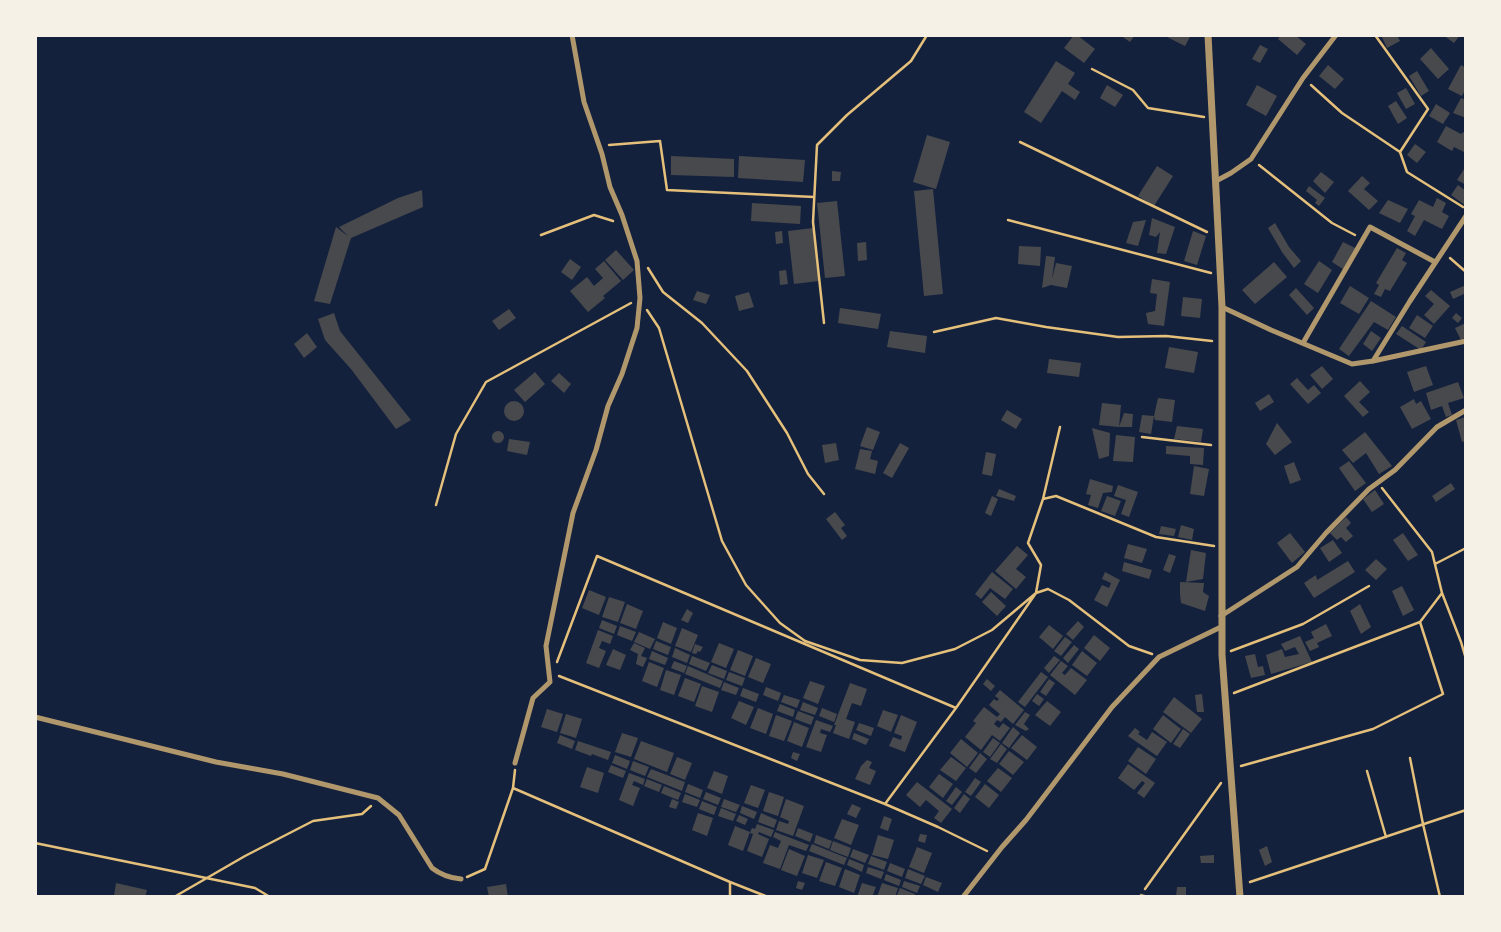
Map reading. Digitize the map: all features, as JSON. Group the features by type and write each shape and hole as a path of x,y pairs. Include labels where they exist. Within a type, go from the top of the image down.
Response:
{"street":[{"path":"515,763 533,698 550,682 546,646 573,513 637,328 640,298 637,261 610,187 600,146 584,102 572,35"},
{"path":"1208,35 1222,307 1222,655 1240,897"},
{"path":"1216,181 1251,159 1303,78 1336,35"},
{"path":"1373,361 1466,216"},
{"path":"1303,343 1370,227 1435,262"},
{"path":"1222,307 1352,364 1466,341"},
{"path":"1221,616 1297,567 1368,489 1395,470 1437,427 1466,410"},
{"path":"963,897 1112,707 1159,657 1221,627"},
{"path":"35,717 216,762 283,774 378,798 399,814 432,868 439,874 461,879"}],"lane":[{"path":"1140,895 1147,897"}],"path":[{"path":"824,323 813,222 817,145 847,115 911,61 927,35"},
{"path":"1375,35 1428,109 1400,152"},
{"path":"1092,69 1133,90 1148,108 1212,118"},
{"path":"1303,78 1342,113 1400,152 1407,172 1466,209"},
{"path":"600,146 660,141 667,191 814,197"},
{"path":"1020,142 1219,238"},
{"path":"1251,159 1332,223 1363,239"},
{"path":"541,235 594,215 625,224"},
{"path":"1008,220 1221,276"},
{"path":"1443,251 1466,272"},
{"path":"645,264 663,292 702,323 747,371 787,433 808,474 824,494"},
{"path":"436,505 456,434 486,382 640,298 659,328 722,541 746,585 780,623 805,641 860,660 902,663 955,649 992,630 1036,593 1048,589 1069,600 1129,646 1159,657"},
{"path":"934,332 996,318 1118,337 1166,336 1222,342"},
{"path":"885,804 1036,593 1041,565 1028,543 1044,499 1060,427"},
{"path":"1142,437 1222,446"},
{"path":"1378,482 1432,552 1441,593 1466,659"},
{"path":"1044,499 1056,496 1156,537 1221,547"},
{"path":"1435,564 1466,548"},
{"path":"557,662 597,556 956,708"},
{"path":"1222,655 1303,624 1369,586"},
{"path":"1225,696 1420,622 1441,593"},
{"path":"1140,895 1230,769 1373,729 1443,694 1420,622"},
{"path":"553,674 885,804 996,855"},
{"path":"1410,758 1440,897"},
{"path":"461,879 485,869 513,788 515,763"},
{"path":"1367,771 1386,837"},
{"path":"513,788 768,897"},
{"path":"174,897 313,821 362,814 378,798"},
{"path":"1239,886 1466,810"},
{"path":"35,843 255,888 270,897"},
{"path":"730,882 730,897"}],"building":[{"path":"1074,35 1095,49 1084,63 1064,48"},
{"path":"1120,35 1135,35 1130,42"},
{"path":"1191,35 1185,46 1167,37"},
{"path":"1281,35 1295,35 1306,44 1297,55 1278,39"},
{"path":"1381,35 1397,35 1400,41 1387,48"},
{"path":"1443,35 1460,35 1454,43"},
{"path":"1260,45 1268,49 1260,63 1252,59"},
{"path":"1431,48 1449,69 1438,79 1420,59"},
{"path":"1056,61 1075,73 1068,84 1080,92 1075,100 1062,91 1041,123 1024,112"},
{"path":"1328,65 1344,79 1335,89 1319,76"},
{"path":"1461,65 1466,68 1466,88 1462,96 1448,89"},
{"path":"1417,71 1429,91 1421,96 1409,76"},
{"path":"1107,85 1123,95 1115,107 1100,98"},
{"path":"1257,85 1277,96 1266,116 1246,105"},
{"path":"1406,88 1415,104 1406,109 1397,93"},
{"path":"1461,98 1466,100 1466,118 1453,113"},
{"path":"1396,101 1407,118 1398,124 1388,106"},
{"path":"1436,104 1450,113 1443,124 1429,116"},
{"path":"1446,126 1466,134 1466,153 1454,147 1452,151 1437,142"},
{"path":"927,135 950,142 936,189 913,182"},
{"path":"1415,144 1426,152 1417,163 1407,155"},
{"path":"671,156 734,159 734,177 671,175"},
{"path":"739,156 805,160 803,182 738,178"},
{"path":"1157,166 1173,176 1154,206 1138,196"},
{"path":"1466,166 1466,185 1457,180"},
{"path":"832,171 841,172 840,181 832,181"},
{"path":"1321,172 1334,182 1325,193 1313,181"},
{"path":"1362,176 1370,183 1364,189 1378,201 1369,210 1348,191"},
{"path":"1458,185 1466,191 1466,206 1451,195"},
{"path":"1309,186 1325,198 1319,206 1315,203 1317,200 1306,191"},
{"path":"933,189 943,294 924,296 914,191"},
{"path":"422,190 423,207 351,238 330,304 314,301 336,227 349,237 339,227 398,198"},
{"path":"1437,198 1446,203 1442,212 1449,216 1442,229 1424,220 1415,236 1407,231 1415,216 1411,214 1419,200 1433,207"},
{"path":"1388,200 1408,209 1400,223 1379,213"},
{"path":"837,201 845,276 825,278 817,203"},
{"path":"752,203 801,206 800,224 751,221"},
{"path":"1152,218 1175,227 1166,254 1157,253 1160,232 1156,237 1149,235"},
{"path":"1146,220 1138,246 1126,243 1133,222"},
{"path":"1275,223 1301,261 1294,268 1268,228"},
{"path":"813,228 819,281 794,284 788,231"},
{"path":"782,231 783,243 776,244 775,232"},
{"path":"1193,231 1206,236 1197,265 1184,261"},
{"path":"866,242 867,260 858,261 857,243"},
{"path":"1343,242 1355,248 1343,269 1332,262"},
{"path":"1019,246 1041,247 1040,266 1018,264"},
{"path":"1397,248 1406,253 1402,260 1407,263 1390,291 1385,289 1381,297 1374,294 1379,285 1376,283"},
{"path":"616,250 634,270 623,280 605,260"},
{"path":"1046,256 1055,257 1052,279 1056,263 1072,266 1067,288 1051,285 1042,288"},
{"path":"570,259 581,267 572,280 561,272"},
{"path":"604,261 621,281 588,312 570,291 587,277 594,286 603,278 595,269"},
{"path":"1319,261 1332,270 1318,293 1304,284"},
{"path":"1274,262 1287,277 1255,304 1242,290"},
{"path":"786,270 788,284 780,285 779,271"},
{"path":"1152,279 1170,282 1164,326 1148,324 1146,313 1155,311 1157,294 1150,293"},
{"path":"1466,285 1466,293 1453,299 1450,292"},
{"path":"1350,286 1369,298 1359,314 1340,303"},
{"path":"1296,288 1314,308 1307,315 1289,295"},
{"path":"1431,290 1450,306 1434,324 1424,315 1434,304 1425,296"},
{"path":"697,291 710,295 706,304 693,300"},
{"path":"749,292 754,307 739,311 735,296"},
{"path":"1183,297 1202,299 1200,318 1181,316"},
{"path":"1371,301 1396,317 1388,330 1374,322 1349,356 1339,349"},
{"path":"840,308 881,314 878,329 838,323"},
{"path":"509,309 516,318 499,330 492,321"},
{"path":"334,313 340,331 411,420 396,429 351,369 325,340 318,319"},
{"path":"1456,313 1462,318 1458,323 1452,318"},
{"path":"1417,315 1433,326 1425,338 1409,328"},
{"path":"1466,323 1466,337 1461,340 1455,328"},
{"path":"1402,326 1426,342 1421,350 1396,334"},
{"path":"890,331 927,336 925,353 887,347"},
{"path":"1371,331 1381,338 1372,351 1363,344"},
{"path":"307,333 317,347 304,358 294,344"},
{"path":"1169,347 1198,352 1194,373 1165,368"},
{"path":"1049,359 1081,363 1079,377 1047,373"},
{"path":"1322,366 1333,379 1322,389 1310,375"},
{"path":"1426,366 1433,385 1414,392 1407,372"},
{"path":"535,372 545,384 525,402 514,390"},
{"path":"559,373 571,384 564,393 551,381"},
{"path":"1297,378 1308,390 1314,385 1321,393 1308,404 1290,384"},
{"path":"1360,381 1370,392 1359,402 1369,412 1363,417 1344,396"},
{"path":"1458,382 1464,398 1448,403 1452,415 1446,417 1442,406 1431,410 1426,393"},
{"path":"1269,394 1274,402 1260,411 1255,403"},
{"path":"1158,398 1175,400 1172,422 1155,420"},
{"path":"1414,399 1416,404 1421,401 1431,419 1412,429 1400,407"},
{"path":"514,401 521,404 524,411 521,418 514,421 507,418 504,411 507,404"},
{"path":"1102,403 1121,405 1119,427 1099,425"},
{"path":"1007,410 1022,419 1016,429 1001,420"},
{"path":"1124,413 1133,414 1132,427 1119,427"},
{"path":"1142,415 1154,416 1151,434 1139,432"},
{"path":"1466,417 1466,441 1462,442 1456,420"},
{"path":"1277,423 1292,442 1275,455 1266,444"},
{"path":"1177,426 1203,429 1201,442 1174,439"},
{"path":"867,427 880,432 873,450 860,446"},
{"path":"1092,428 1110,433 1109,456 1099,459"},
{"path":"498,431 504,437 498,443 492,437"},
{"path":"1365,432 1392,466 1379,474 1366,453 1353,463 1342,450"},
{"path":"1116,435 1135,437 1133,462 1113,461"},
{"path":"509,439 530,442 527,455 507,451"},
{"path":"836,443 839,460 825,463 822,445"},
{"path":"900,443 909,448 892,478 883,473"},
{"path":"1166,446 1204,448 1203,465 1190,464 1190,456 1166,454"},
{"path":"860,449 872,451 870,459 878,461 875,474 855,469"},
{"path":"986,452 996,454 992,476 982,474"},
{"path":"1349,461 1366,483 1355,491 1339,468"},
{"path":"1294,462 1301,480 1290,484 1284,466"},
{"path":"1194,466 1209,469 1204,496 1190,494"},
{"path":"1090,479 1113,486 1112,492 1103,493 1098,508 1088,505 1091,495 1086,494"},
{"path":"1451,483 1455,489 1436,502 1432,496"},
{"path":"1118,485 1138,492 1129,517 1121,514 1126,500 1114,496"},
{"path":"999,489 1016,496 1014,501 996,496"},
{"path":"1375,490 1384,504 1372,512 1363,499"},
{"path":"992,496 998,499 991,516 985,513"},
{"path":"1107,496 1121,501 1115,516 1101,511"},
{"path":"835,512 845,525 841,528 847,536 842,540 826,519"},
{"path":"1346,517 1351,523 1346,528 1353,536 1346,542 1341,537 1337,540 1330,533"},
{"path":"1181,525 1194,529 1192,540 1178,537"},
{"path":"1161,526 1176,529 1174,536 1159,534"},
{"path":"1290,533 1305,552 1292,563 1277,543"},
{"path":"1403,533 1418,555 1408,561 1393,540"},
{"path":"1333,540 1342,553 1329,562 1320,548"},
{"path":"1128,544 1147,549 1142,563 1124,558"},
{"path":"1017,546 1028,555 1016,569 1026,577 1016,589 995,571"},
{"path":"1191,550 1206,553 1203,579 1186,582"},
{"path":"1169,554 1176,556 1170,573 1163,570"},
{"path":"1376,559 1387,569 1376,580 1365,570"},
{"path":"1348,561 1355,572 1314,598 1304,583 1316,575 1317,580"},
{"path":"1124,562 1152,570 1149,579 1122,571"},
{"path":"992,572 1013,589 1005,599 990,588 981,599 975,594"},
{"path":"1105,572 1120,580 1107,607 1094,600 1102,585 1109,588 1111,583 1102,579"},
{"path":"1180,582 1204,583 1203,592 1209,596 1205,611 1181,603"},
{"path":"1402,586 1414,610 1403,616 1392,591"},
{"path":"589,590 606,597 599,615 582,608"},
{"path":"991,592 1006,606 997,616 982,602"},
{"path":"609,597 625,602 618,622 602,617"},
{"path":"627,604 643,611 636,629 620,623"},
{"path":"1360,604 1371,627 1361,634 1350,611"},
{"path":"687,609 693,613 688,623 681,620"},
{"path":"602,620 617,626 614,634 599,628"},
{"path":"1078,621 1084,627 1073,640 1066,634"},
{"path":"663,622 677,628 671,644 657,638"},
{"path":"1326,624 1332,636 1317,643 1319,647 1310,651 1305,642 1314,638 1311,632"},
{"path":"1049,625 1063,636 1053,649 1039,637"},
{"path":"620,626 636,632 632,641 617,635"},
{"path":"682,628 698,635 691,652 675,646"},
{"path":"598,630 613,636 610,644 602,641 599,648 606,651 599,668 586,663"},
{"path":"639,632 655,639 650,649 634,642"},
{"path":"1094,635 1110,648 1100,661 1084,648"},
{"path":"1300,636 1312,662 1271,674 1266,655 1282,649 1285,657 1299,654 1295,647 1285,651 1281,644"},
{"path":"1065,637 1072,642 1061,656 1054,651"},
{"path":"656,641 671,647 668,655 653,649"},
{"path":"634,643 645,648 641,656 647,658 643,667 636,664 638,654 630,650"},
{"path":"719,643 734,649 726,668 711,662"},
{"path":"695,644 703,647 696,654 692,653"},
{"path":"1074,645 1079,649 1068,663 1063,658"},
{"path":"675,648 690,655 687,663 672,657"},
{"path":"613,649 626,655 620,670 606,665"},
{"path":"738,650 753,656 745,676 730,670"},
{"path":"652,651 668,658 665,665 649,659"},
{"path":"1082,651 1097,663 1087,676 1072,665"},
{"path":"1255,654 1258,667 1263,666 1265,675 1251,678 1245,656"},
{"path":"692,656 710,663 706,671 689,664"},
{"path":"1054,656 1060,660 1049,673 1044,668"},
{"path":"756,658 771,664 763,683 748,677"},
{"path":"674,661 687,666 684,673 671,668"},
{"path":"1061,661 1068,666 1062,673 1065,675 1071,668 1087,680 1075,695 1050,675"},
{"path":"649,662 664,668 657,687 642,681"},
{"path":"712,665 727,671 724,679 708,673"},
{"path":"688,666 723,681 720,688 685,674"},
{"path":"666,670 681,675 674,695 660,690"},
{"path":"729,672 745,678 742,686 726,680"},
{"path":"1041,672 1048,677 1025,707 1018,702"},
{"path":"685,678 701,684 694,702 678,696"},
{"path":"987,679 995,686 991,691 983,684"},
{"path":"1049,679 1055,683 1046,696 1040,692"},
{"path":"810,681 825,686 818,704 803,698"},
{"path":"724,682 739,688 736,695 721,690"},
{"path":"850,683 867,689 861,706 852,703 846,719 855,722 849,739 833,733"},
{"path":"702,686 719,692 712,712 695,706"},
{"path":"766,687 781,693 778,701 763,695"},
{"path":"743,688 759,694 756,702 740,696"},
{"path":"1000,690 1024,710 1013,724 1005,717 1001,722 997,720 994,724 999,728 1003,723 1010,728 1000,741 992,735 981,750 965,737 984,707 997,717 1000,714 989,705 994,699 999,699 995,696"},
{"path":"1037,694 1044,699 1039,706 1032,701"},
{"path":"1202,694 1204,712 1197,712 1195,695"},
{"path":"784,695 800,700 797,708 781,702"},
{"path":"1174,697 1202,719 1191,733 1163,712"},
{"path":"739,701 754,707 746,725 731,718"},
{"path":"1047,701 1061,712 1050,726 1035,715"},
{"path":"803,702 818,708 815,715 800,710"},
{"path":"780,704 795,710 793,717 777,711"},
{"path":"758,708 773,714 766,734 750,728"},
{"path":"822,708 837,714 834,722 819,716"},
{"path":"547,709 563,714 557,732 541,727"},
{"path":"883,710 898,715 891,732 877,726"},
{"path":"798,711 814,717 811,725 795,719"},
{"path":"1025,712 1030,715 1024,724 1029,729 1026,731 1015,725"},
{"path":"566,714 582,719 576,738 560,733"},
{"path":"776,715 792,721 784,741 769,736"},
{"path":"901,715 917,722 905,752 889,746 893,737 901,740 902,736 894,733"},
{"path":"1163,715 1181,729 1171,743 1153,729"},
{"path":"816,720 833,726 830,732 821,729 820,733 827,735 821,752 806,747"},
{"path":"794,722 809,728 802,747 787,741"},
{"path":"859,723 874,728 871,736 856,730"},
{"path":"1013,727 1020,733 1009,748 1002,743"},
{"path":"1135,728 1140,732 1138,734 1147,740 1152,732 1167,742 1157,756 1128,736"},
{"path":"1183,729 1190,734 1180,748 1173,744"},
{"path":"622,733 638,738 631,757 615,752"},
{"path":"854,733 869,739 866,745 852,739"},
{"path":"560,735 575,741 572,749 557,743"},
{"path":"1022,735 1037,747 1027,760 1011,748"},
{"path":"993,738 1000,743 990,757 983,752"},
{"path":"961,739 978,753 967,767 950,753"},
{"path":"578,741 611,752 608,760 575,750"},
{"path":"641,741 674,753 667,772 634,759"},
{"path":"1001,744 1007,749 997,763 990,759"},
{"path":"1138,747 1156,759 1146,774 1128,761"},
{"path":"1009,751 1024,762 1013,775 999,764"},
{"path":"793,752 800,754 797,761 791,758"},
{"path":"980,753 987,759 976,773 969,768"},
{"path":"615,755 630,761 627,769 612,763"},
{"path":"677,757 692,763 685,780 670,774"},
{"path":"951,757 966,768 956,781 940,770"},
{"path":"867,760 872,762 869,768 876,771 870,785 855,779"},
{"path":"633,761 649,767 645,776 630,770"},
{"path":"1128,764 1155,783 1144,798 1137,793 1145,783 1142,781 1134,790 1118,778"},
{"path":"611,765 626,771 623,778 608,772"},
{"path":"587,767 604,773 598,793 580,787"},
{"path":"998,768 1012,778 1001,792 987,781"},
{"path":"651,769 685,782 682,791 647,777"},
{"path":"714,771 728,776 722,794 707,788"},
{"path":"629,773 645,779 643,785 634,781 632,785 640,788 633,806 619,800"},
{"path":"939,774 953,784 943,798 929,787"},
{"path":"975,778 981,782 971,796 965,792"},
{"path":"647,779 662,785 659,792 644,786"},
{"path":"917,782 952,809 941,823 934,818 939,811 926,800 920,807 906,795"},
{"path":"688,784 703,790 700,798 685,792"},
{"path":"985,784 999,795 989,808 975,797"},
{"path":"751,785 765,790 758,808 744,803"},
{"path":"664,786 681,793 678,800 661,793"},
{"path":"956,787 962,792 952,805 946,801"},
{"path":"706,792 721,798 718,805 703,799"},
{"path":"769,792 784,797 778,816 763,811"},
{"path":"685,794 700,800 697,807 682,802"},
{"path":"964,794 970,799 960,813 954,808"},
{"path":"672,799 679,802 676,809 669,807"},
{"path":"724,799 740,805 736,812 721,807"},
{"path":"786,799 804,806 793,836 776,830 779,821 788,824 789,821 780,817"},
{"path":"702,801 717,807 714,815 699,809"},
{"path":"852,804 861,808 856,818 847,814"},
{"path":"742,806 757,812 754,819 740,813"},
{"path":"721,808 736,814 733,821 718,816"},
{"path":"698,813 713,818 707,836 692,830"},
{"path":"761,813 777,820 774,828 758,822"},
{"path":"739,815 748,819 745,825 736,821"},
{"path":"884,816 892,819 888,831 880,828"},
{"path":"842,819 859,825 851,845 834,838"},
{"path":"757,824 774,830 771,837 759,832 758,834 769,839 762,857 747,851 753,834 750,833"},
{"path":"735,826 750,832 743,851 728,845"},
{"path":"798,828 813,834 810,842 795,836"},
{"path":"775,832 809,845 806,851 789,845 780,869 763,863 770,845 778,848 781,841 773,837"},
{"path":"920,834 927,835 925,843 918,841"},
{"path":"816,835 832,841 829,849 814,843"},
{"path":"878,835 894,840 888,859 872,855"},
{"path":"833,841 851,848 848,857 830,850"},
{"path":"812,844 847,858 844,865 809,851"},
{"path":"1267,846 1272,862 1265,866 1259,850"},
{"path":"917,847 932,853 924,873 909,867"},
{"path":"789,849 805,856 797,876 781,870"},
{"path":"853,849 869,855 865,863 850,857"},
{"path":"808,855 824,860 817,878 802,873"},
{"path":"1214,855 1214,863 1201,863 1200,856"},
{"path":"871,856 887,862 884,870 868,864"},
{"path":"849,859 864,865 862,872 847,865"},
{"path":"826,862 842,868 835,886 819,881"},
{"path":"890,863 905,869 902,877 887,871"},
{"path":"868,867 884,872 881,879 866,873"},
{"path":"845,869 860,875 854,893 839,887"},
{"path":"908,869 925,876 921,884 905,878"},
{"path":"886,874 901,880 899,886 884,880"},
{"path":"926,877 942,883 938,892 923,885"},
{"path":"798,881 805,883 802,890 796,888"},
{"path":"904,881 920,886 917,893 902,887"},
{"path":"116,883 147,890 145,897 114,896"},
{"path":"862,883 876,887 872,897 857,897"},
{"path":"882,883 898,888 895,897 877,897"},
{"path":"506,884 508,897 489,897 487,887"},
{"path":"1177,887 1186,887 1186,897 1176,897"},
{"path":"900,888 915,894 914,897 896,897"}]}
